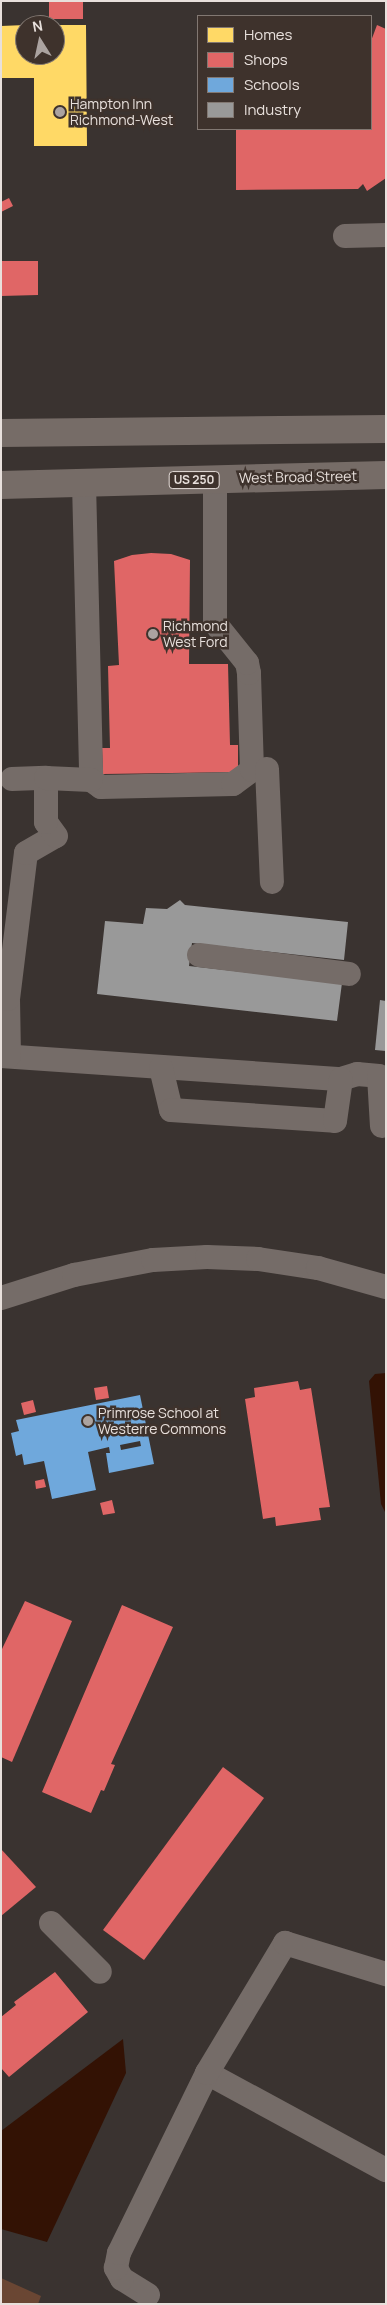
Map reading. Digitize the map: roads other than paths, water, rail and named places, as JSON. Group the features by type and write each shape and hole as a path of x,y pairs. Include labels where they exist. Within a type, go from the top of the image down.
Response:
{"main road":[{"path":"1,433 386,429"},
{"name":"West Broad Street","path":"1,485 386,475"}],"street":[{"path":"345,236 386,235"},
{"path":"12,779 91,780 101,787 233,784 252,770 248,663 215,623 215,480"},
{"path":"84,483 91,780"},
{"path":"267,769 272,882"},
{"path":"46,778 46,822 56,836 26,853 8,999 5,1056 341,1079 357,1074 380,1076 382,1126"},
{"path":"199,955 349,974"},
{"path":"162,1068 171,1110 335,1121 341,1079"},
{"path":"1,1298 74,1275 153,1260 207,1257 258,1259 318,1268 386,1287"},
{"path":"51,1923 100,1972"},
{"path":"148,2295 122,2279 116,2268 119,2253 207,2073 285,1943 386,1974"},
{"path":"207,2073 386,2170"}],"place":[{"name":"Hampton Inn Richmond-West","path":"60,112"},
{"name":"Richmond West Ford","path":"153,634"},
{"name":"Primrose School at Westerre Commons","path":"88,1421"}]}
